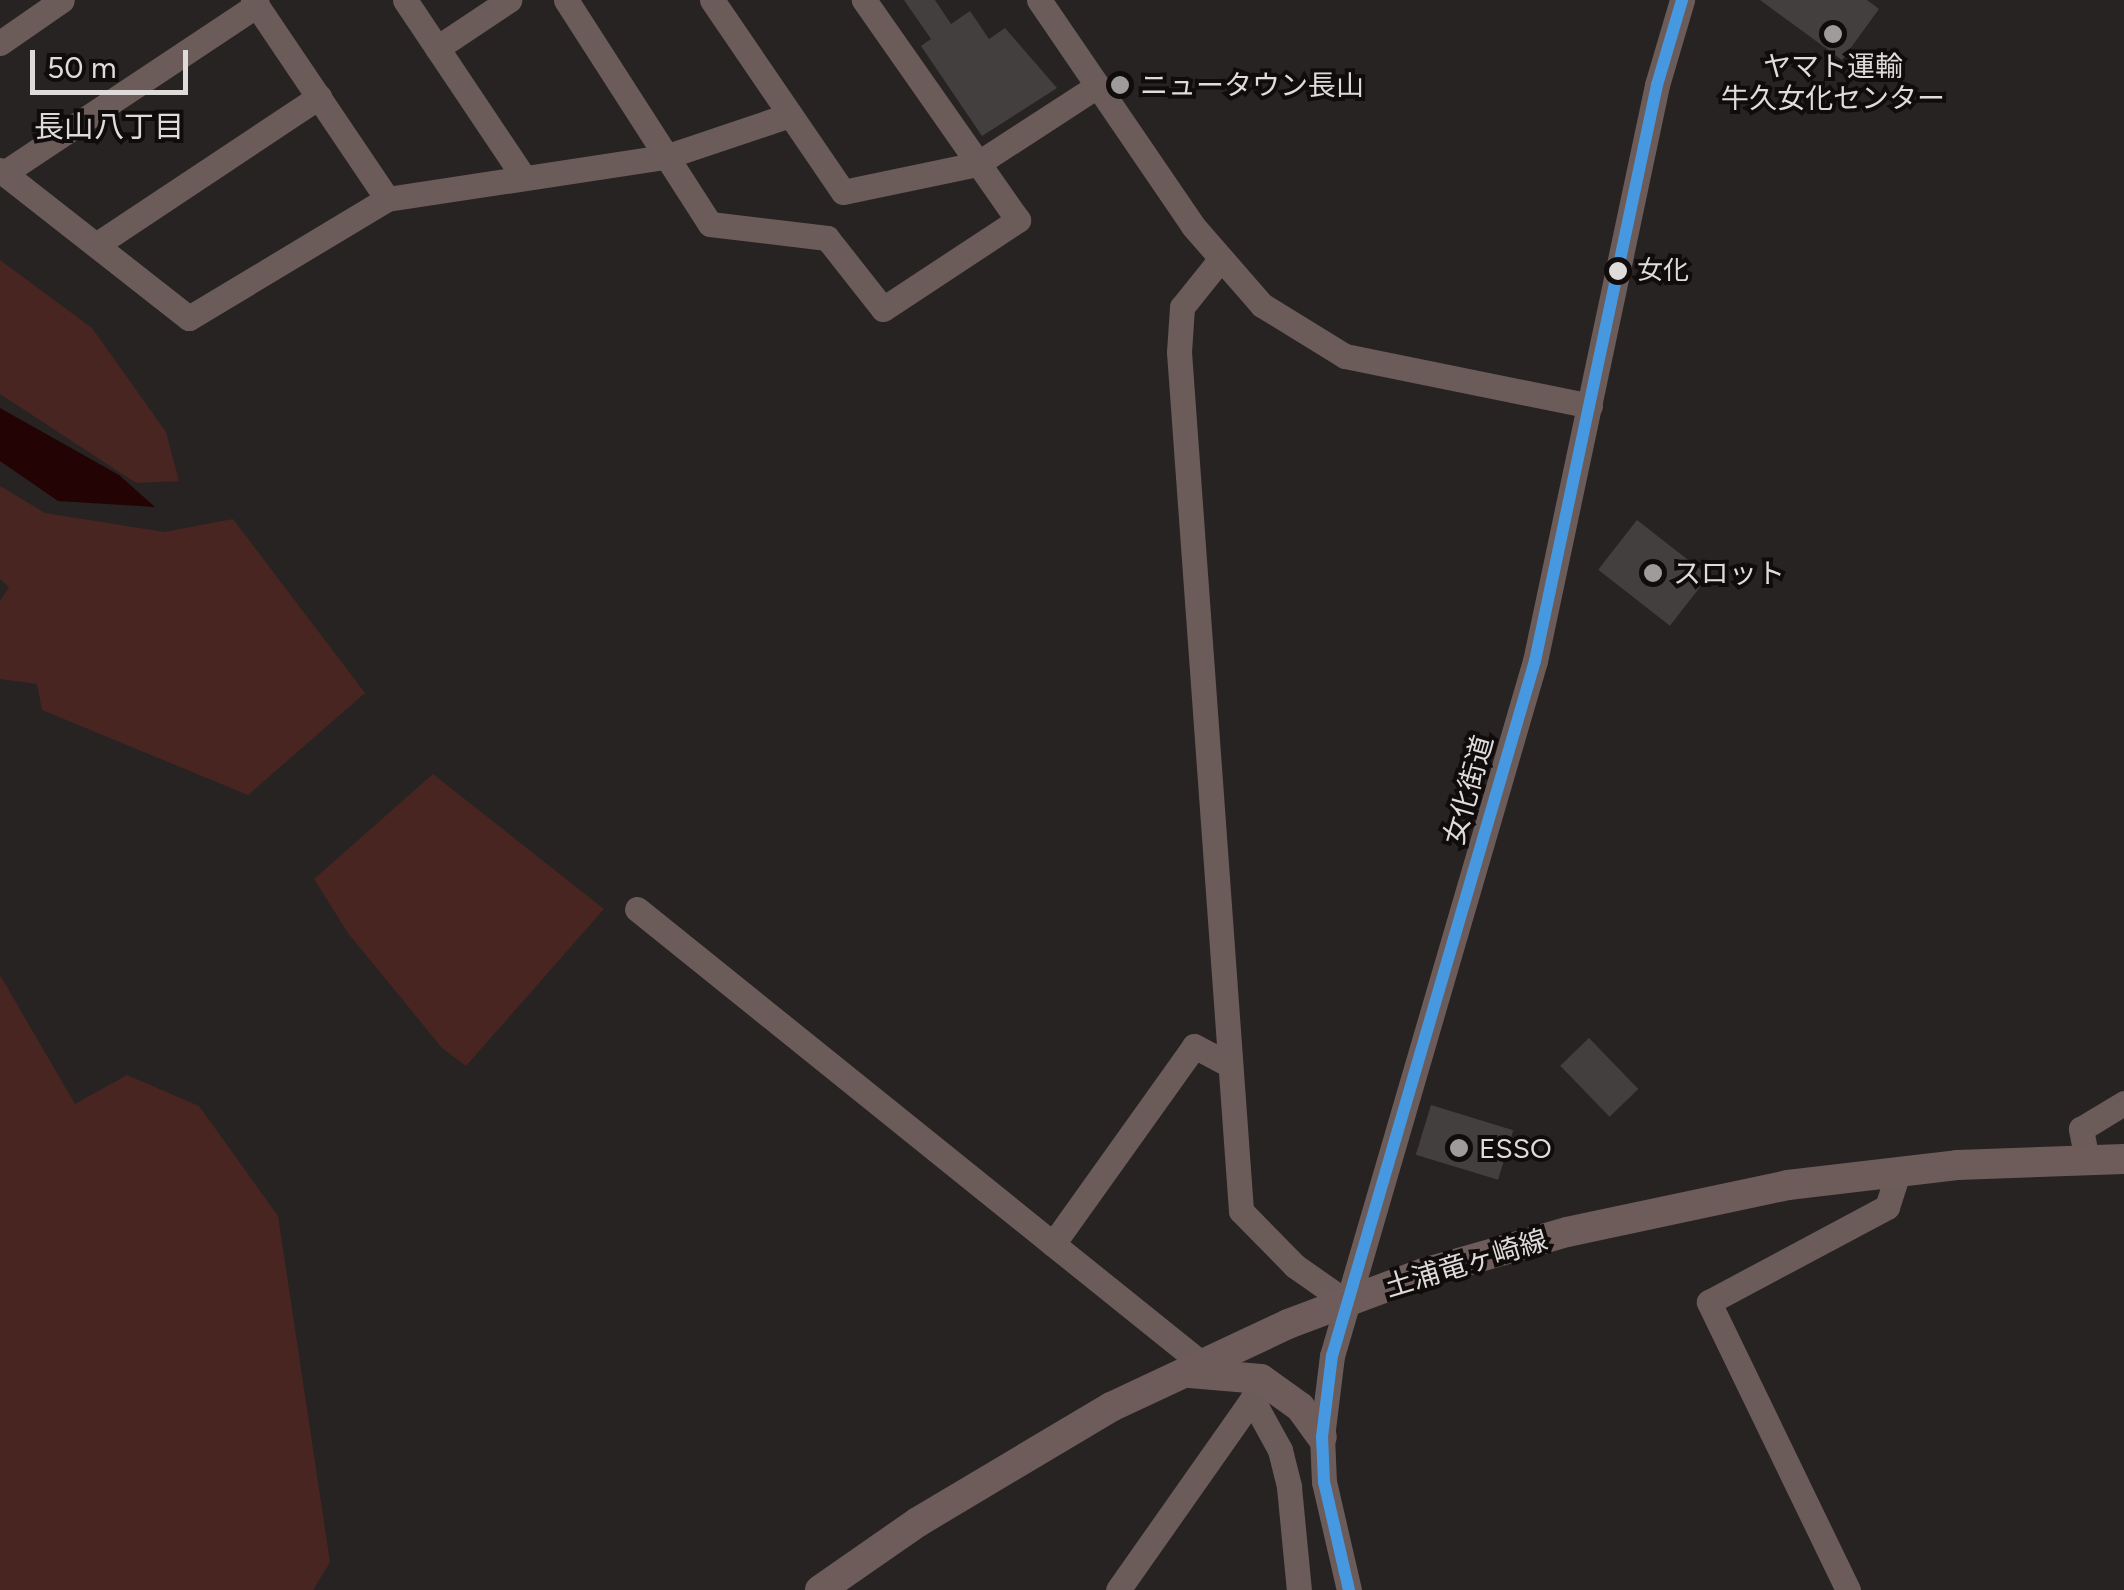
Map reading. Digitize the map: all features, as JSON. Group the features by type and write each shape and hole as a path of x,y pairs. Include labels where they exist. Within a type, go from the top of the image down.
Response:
{"main road":[{"name":"土浦竜ヶ崎線","path":"820,1590 982,1481 1188,1369 1345,1301 1504,1249 1650,1212 1899,1170 2124,1158"},
{"path":"1188,1369 1261,1380 1300,1407 1322,1437"}],"street":[{"path":"0,42 62,0"},
{"path":"405,0 524,178"},
{"path":"437,48 509,0"},
{"path":"566,0 710,224 827,238 883,308 1018,220 864,0"},
{"path":"712,0 843,192 977,164 1097,86"},
{"name":"女化街道","path":"1349,1590 1324,1482 1322,1437 1345,1301 1510,753 1590,406 1657,85 1682,0"},
{"path":"387,199 255,2 2,172 196,317 387,199 665,157 790,114"},
{"path":"1044,2 1097,86 1220,261 1262,304 1346,356 1590,406"},
{"path":"96,245 318,97"},
{"path":"1220,261 1191,292 1178,328 1241,1211 1295,1266 1345,1301"},
{"path":"637,909 1053,1244 1188,1369"},
{"path":"1053,1244 1194,1046 1230,1065"},
{"path":"2087,1160 2080,1129 2124,1104"},
{"path":"1848,1590 1709,1302 1887,1207 1899,1170"},
{"path":"1118,1590 1252,1399 1273,1434 1289,1486 1299,1590"},
{"path":"1289,1486 1324,1482"}],"shaded area":[{"path":"0,260 92,328 166,432 179,481 136,483 0,394"},
{"path":"0,408 119,475 155,507 58,501 0,461"},
{"path":"0,486 45,513 164,532 233,519 365,693 248,795 42,710 37,684 0,679 0,601 9,587 0,579"},
{"path":"433,774 604,909 466,1066 442,1048 348,933 314,879"},
{"path":"0,975 75,1104 127,1075 199,1106 278,1216 330,1562 313,1590 0,1590"}],"building":[{"path":"904,0 935,0 951,24 970,11 989,39 1005,28 1057,88 982,136 921,46 931,39"},
{"name":"ヤマト運輸 牛久女化センター","path":"1760,0 1867,0 1879,9 1842,60"},
{"name":"スロット","path":"1637,520 1709,576 1670,626 1598,570"},
{"path":"1589,1038 1638,1089 1610,1117 1560,1066"},
{"path":"1431,1105 1513,1130 1498,1180 1416,1155"}],"transit line":[{"path":"1349,1590 1324,1482 1322,1437 1332,1356 1535,661 1657,85 1682,0"}],"place":[{"name":"ヤマト運輸 牛久女化センター","path":"1833,34"},
{"name":"ニュータウン長山","path":"1120,85"},
{"name":"女化","path":"1618,271"},
{"name":"スロット","path":"1653,573"},
{"name":"ESSO","path":"1459,1148"}],"district":[{"name":"長山八丁目","path":"109,127"}]}
